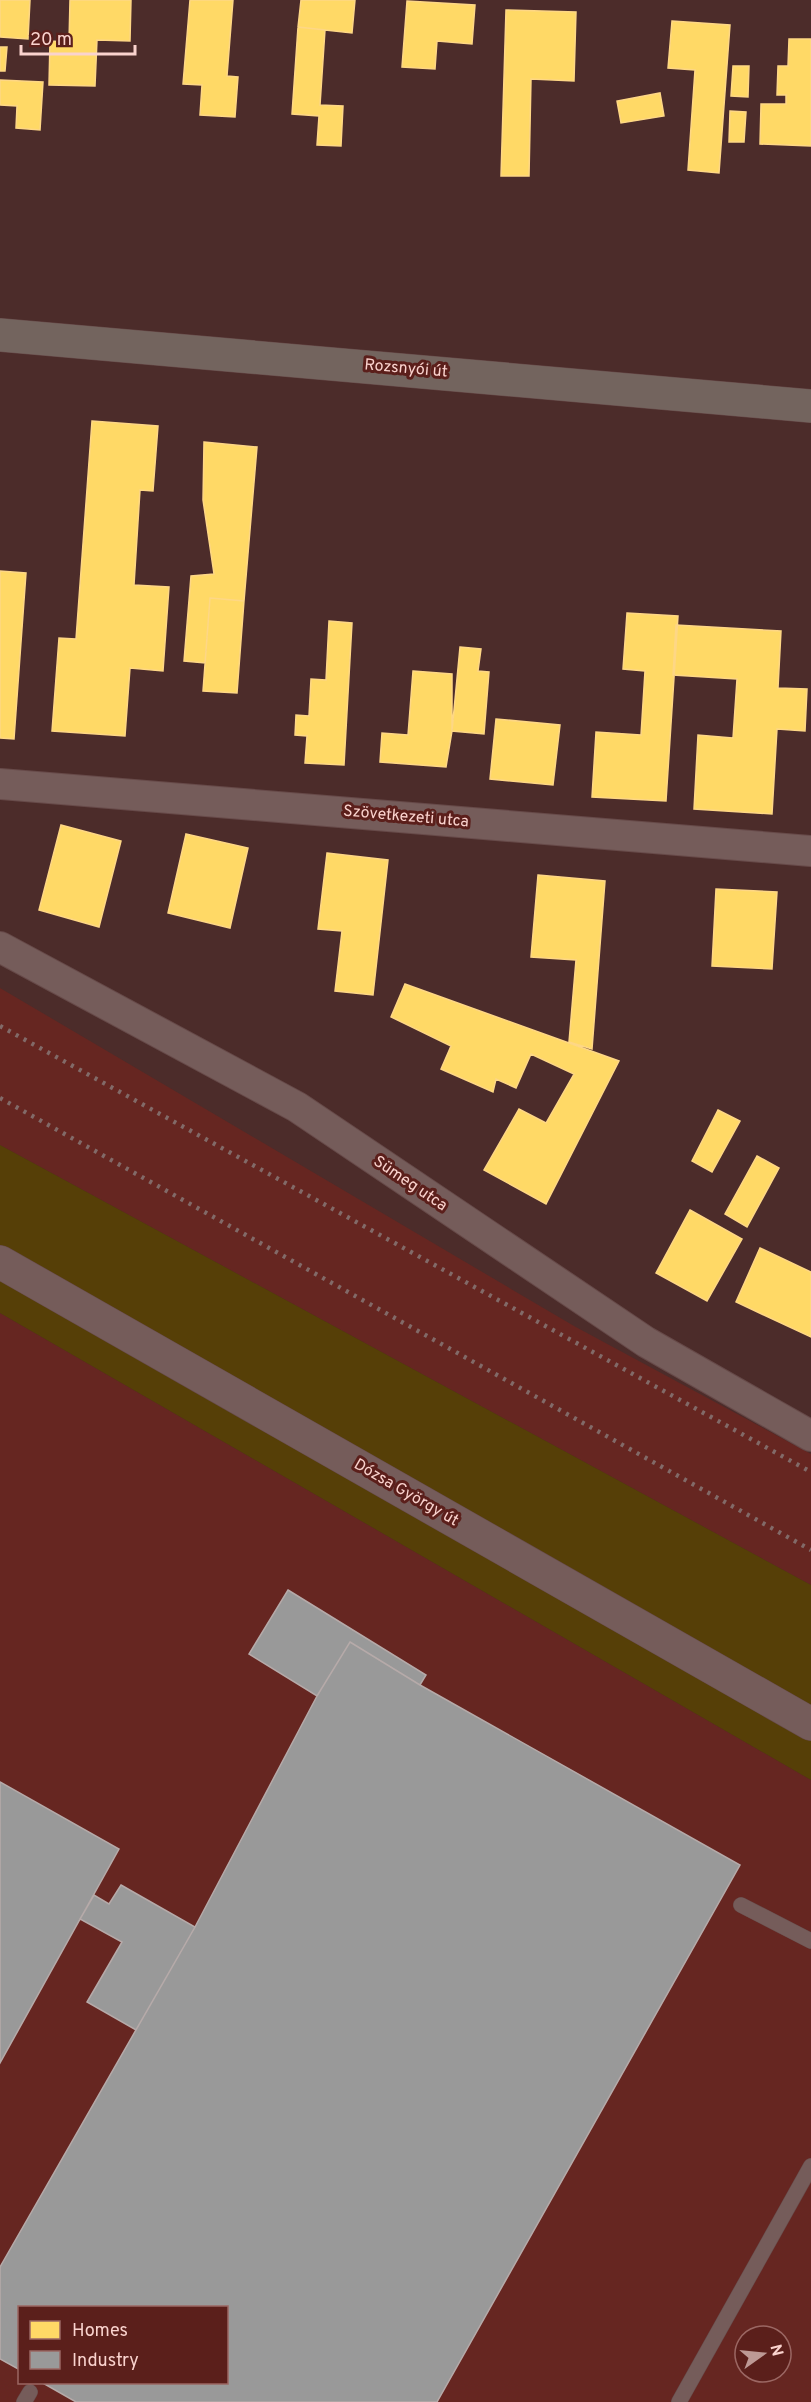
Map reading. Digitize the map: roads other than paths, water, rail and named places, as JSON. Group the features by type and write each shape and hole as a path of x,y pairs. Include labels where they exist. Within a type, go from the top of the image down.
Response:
{"main road":[{"name":"Rozsnyói út","path":"0,335 811,406"},
{"name":"Dózsa György út","path":"0,1262 811,1724"}],"street":[{"name":"Szövetkezeti utca","path":"0,784 811,850"},
{"name":"Sümeg utca","path":"0,947 297,1107 646,1342 811,1436"}],"lane":[{"path":"741,1905 811,1941"},
{"path":"679,2402 811,2166"}],"railway":[{"path":"0,1026 811,1472"},
{"path":"0,1098 811,1550"}]}
